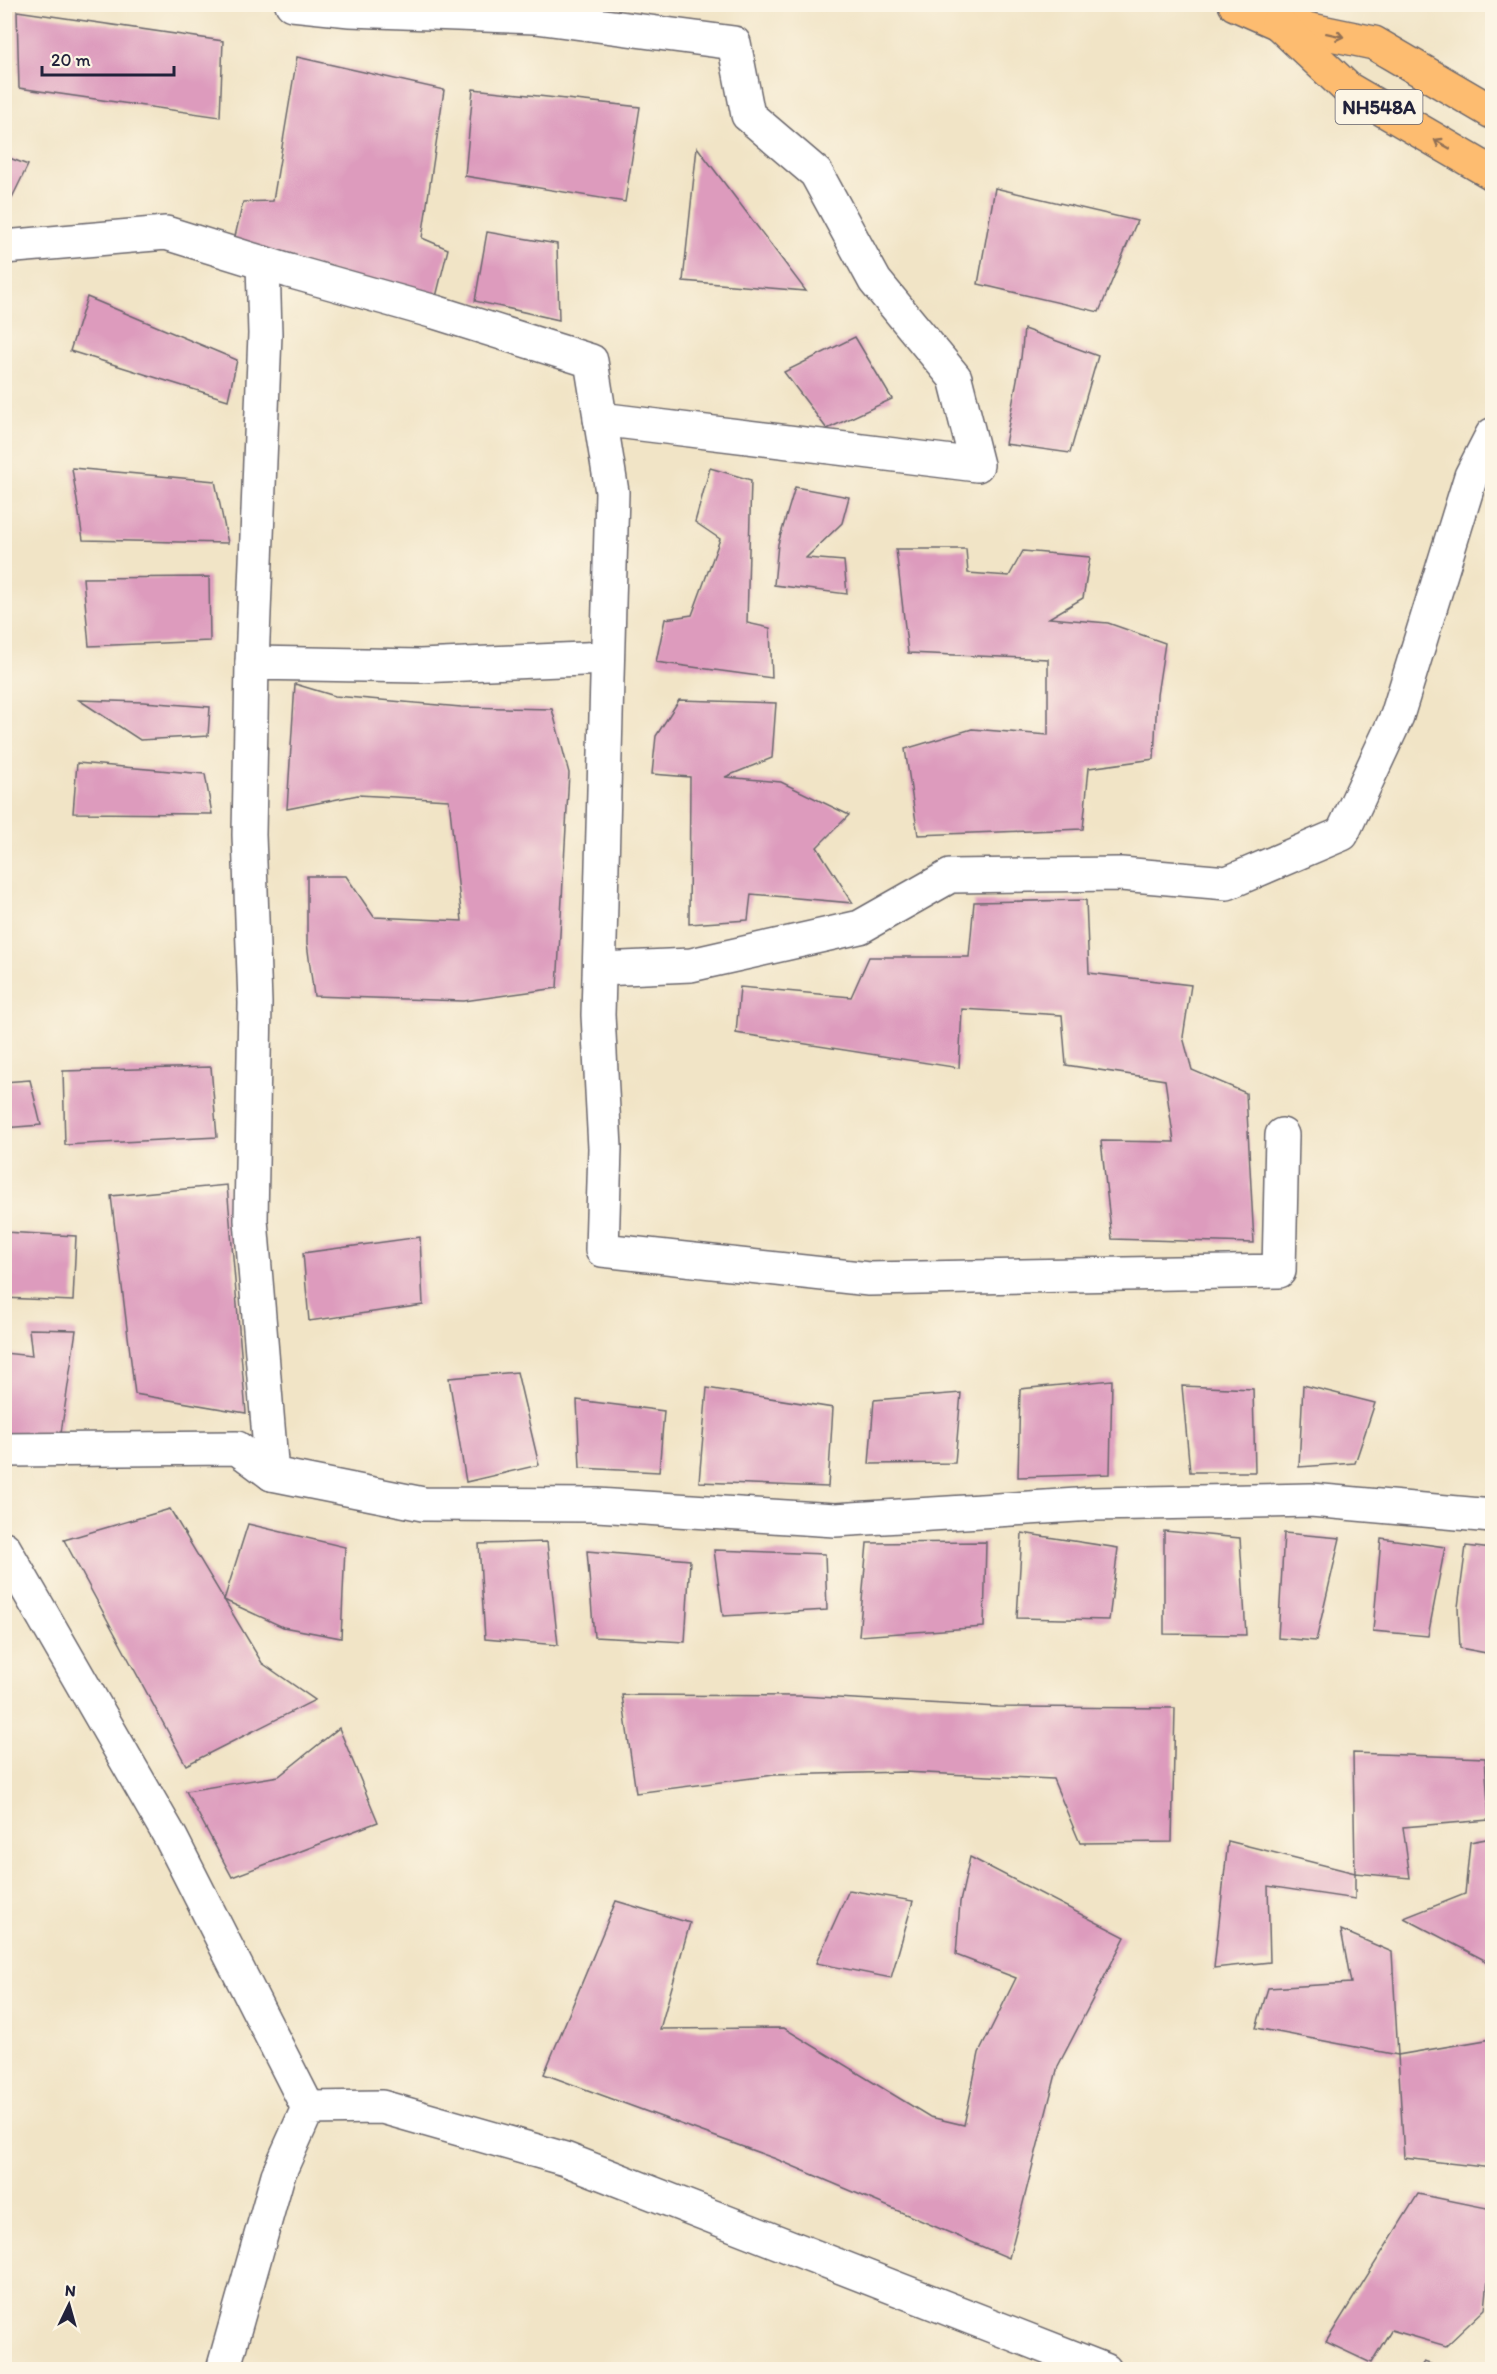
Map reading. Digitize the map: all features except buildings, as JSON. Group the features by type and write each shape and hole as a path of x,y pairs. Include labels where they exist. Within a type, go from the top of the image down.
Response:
{"highway":[{"name":"NH548A","path":"1235,4 1278,23 1374,44 1492,112"},
{"name":"NH548A","path":"1278,23 1348,89 1492,173"}],"street":[{"path":"292,4 350,10 536,17 734,43 748,115 816,173 875,280 955,378 977,465 600,419"},
{"path":"4,247 166,233 435,312 591,361 612,492 598,1016 605,1148 602,1250 869,1279 1279,1271 1282,1135"},
{"path":"262,263 265,334 252,663 249,835 255,1003 251,1220 272,1474"},
{"path":"600,969 691,965 860,927 950,876 1121,874 1227,883 1342,834 1397,716 1471,476 1492,435"},
{"path":"252,663 420,666 607,658"},
{"path":"4,1450 237,1448 272,1474 423,1504 597,1505 835,1520 1093,1504 1311,1500 1492,1516"},
{"path":"4,1548 171,1838 308,2108"},
{"path":"223,2370 278,2175 308,2108"},
{"path":"308,2108 381,2108 565,2159 1105,2370"}]}
